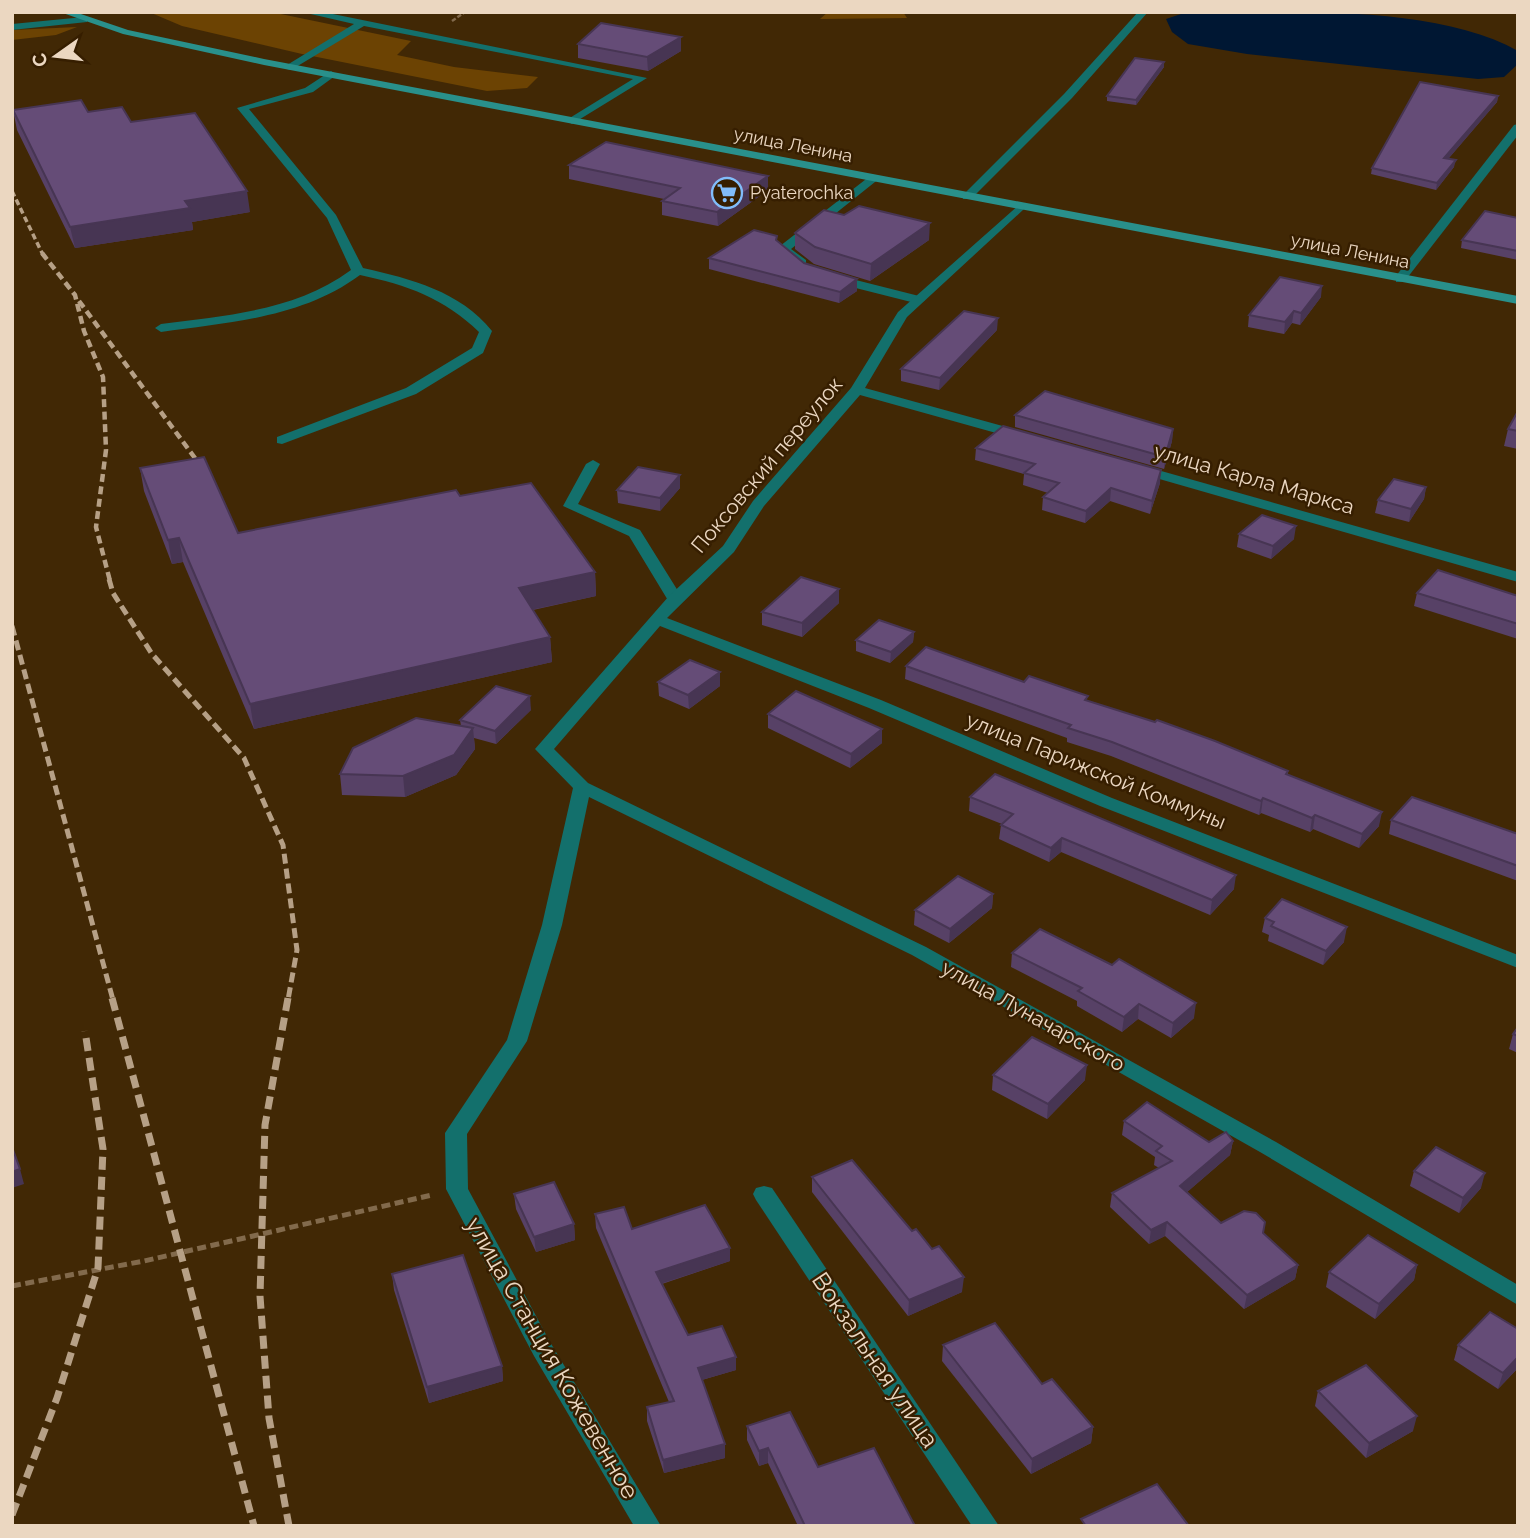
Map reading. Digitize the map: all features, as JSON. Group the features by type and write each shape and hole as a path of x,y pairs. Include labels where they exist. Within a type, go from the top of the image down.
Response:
{"main road":[{"name":"улица Ленина","path":"65,12 126,32 291,67 1020,208 1518,300"}],"street":[{"path":"307,12 642,78 572,121"},
{"path":"967,197 1068,96 1138,13"},
{"path":"12,27 84,20"},
{"path":"291,67 362,23"},
{"path":"331,74 309,90 242,108 332,217 358,271"},
{"path":"1399,279 1518,127"},
{"path":"874,178 784,249 815,271 919,300"},
{"name":"Поксовский переулок","path":"544,749 675,599 729,549 758,504 857,390 902,315 1020,208"},
{"path":"161,328 287,307 340,287 358,271"},
{"path":"282,440 411,391 478,350 486,331 468,313 424,285 358,271"},
{"path":"857,390 1039,441"},
{"name":"улица Карла Маркса","path":"1120,463 1518,577"},
{"path":"593,464 570,506 635,533 675,599"},
{"name":"улица Парижской Коммуны","path":"659,620 875,704 1106,803 1518,962"},
{"name":"улица Луначарского","path":"544,749 582,787 919,951 1268,1147 1518,1296"},
{"path":"457,1189 456,1133 517,1041 552,925 582,787"},
{"name":"улица Станция Кожевенное","path":"457,1189 542,1349 648,1526"},
{"name":"Вокзальная улица","path":"764,1195 985,1526"}],"path":[{"path":"12,1286 144,1261 457,1189"}],"shaded area":[{"path":"149,12 271,12 411,41 397,55 454,67 538,77 527,88 487,91 302,54 182,26"},
{"path":"828,12 903,12 907,18 820,19"},
{"path":"77,27 56,35 12,40 12,30"}],"water":[{"path":"1187,12 1312,12 1402,18 1445,25 1484,36 1518,51 1518,64 1504,77 1478,79 1247,54 1188,44 1172,32 1166,19"}],"building":[{"path":"601,23 681,37 647,57 578,44"},
{"path":"1135,58 1164,62 1136,100 1107,96"},
{"path":"1420,82 1498,96 1444,158 1456,160 1437,183 1372,168"},
{"path":"81,100 88,112 122,107 131,122 195,113 247,191 185,201 190,208 70,227 13,110"},
{"path":"606,142 768,176 717,212 662,201 680,188 569,165"},
{"path":"859,206 930,223 871,264 815,247 795,233 824,210 844,215"},
{"path":"1485,211 1518,218 1518,251 1462,240"},
{"path":"754,230 777,236 776,240 804,263 857,279 840,292 709,258"},
{"path":"1280,277 1322,286 1301,313 1294,311 1285,322 1249,315"},
{"path":"964,311 998,318 940,378 901,369"},
{"path":"1045,391 1173,429 1165,457 1015,415"},
{"path":"1518,411 1518,431 1508,429"},
{"path":"1003,426 1161,470 1152,501 1111,488 1086,511 1043,497 1059,483 1024,473 1035,464 976,448"},
{"path":"204,457 238,533 456,490 460,496 531,483 595,572 519,588 550,637 250,704 179,538 168,540 140,468"},
{"path":"638,467 680,475 660,498 617,490"},
{"path":"1394,479 1426,487 1411,509 1378,500"},
{"path":"1262,515 1296,526 1273,546 1239,534"},
{"path":"1438,570 1518,596 1518,624 1417,593"},
{"path":"801,577 839,589 802,623 762,612"},
{"path":"879,620 914,632 891,652 856,640"},
{"path":"926,647 1024,682 1029,676 1088,696 1085,700 1155,722 1157,720 1215,741 1288,771 1286,774 1382,812 1362,834 1263,798 1261,801 1112,742 1068,728 1071,725 906,666"},
{"path":"690,660 720,672 688,695 658,682"},
{"path":"496,686 530,696 495,731 460,720"},
{"path":"796,691 882,729 851,754 768,714"},
{"path":"416,718 473,728 454,755 403,776 340,774 353,748"},
{"path":"995,774 1236,875 1212,900 1062,838 1051,848 1001,825 1013,814 970,797"},
{"path":"1412,797 1518,834 1518,866 1391,820"},
{"path":"958,876 993,894 950,929 915,910"},
{"path":"1282,899 1347,927 1326,951 1271,926 1274,922 1265,918"},
{"path":"1040,929 1112,965 1119,959 1196,1003 1173,1023 1139,1004 1124,1017 1078,991 1082,988 1012,953"},
{"path":"1032,1037 1087,1065 1048,1104 993,1075"},
{"path":"1147,1102 1209,1142 1226,1132 1233,1141 1180,1186 1221,1223 1244,1211 1256,1213 1265,1222 1263,1233 1298,1265 1247,1295 1167,1222 1151,1230 1112,1193 1172,1161 1156,1151 1162,1146 1124,1121"},
{"path":"12,1147 20,1169 12,1172"},
{"path":"1436,1147 1485,1173 1463,1198 1414,1171"},
{"path":"852,1160 912,1231 916,1229 932,1249 939,1246 964,1277 909,1300 812,1177"},
{"path":"554,1182 574,1224 534,1237 514,1194"},
{"path":"705,1205 730,1248 656,1272 688,1335 722,1326 736,1357 698,1368 725,1444 663,1460 647,1407 674,1401 595,1214 624,1207 632,1229"},
{"path":"1368,1235 1417,1265 1379,1304 1329,1272"},
{"path":"463,1255 502,1366 427,1387 392,1274"},
{"path":"1490,1312 1518,1329 1518,1357 1503,1373 1458,1345"},
{"path":"995,1323 1042,1384 1052,1379 1093,1427 1032,1459 943,1345"},
{"path":"1366,1365 1417,1416 1369,1443 1318,1391"},
{"path":"790,1412 818,1467 874,1448 915,1526 805,1526 768,1448 759,1451 747,1426"},
{"path":"1157,1484 1189,1526 1086,1526 1081,1519"}],"railway":[{"path":"12,191 42,253"},
{"path":"42,253 75,295 84,331 103,377 106,450 96,527 110,581"},
{"path":"79,301 206,473"},
{"path":"109,579 113,593 152,654 244,758 283,845 297,950 288,1000"},
{"path":"12,626 113,1000"},
{"path":"112,998 254,1526"},
{"path":"288,998 265,1125 260,1296 269,1418 289,1526"},
{"path":"12,1515 57,1398 98,1268 103,1149 85,1031"}],"place":[{"name":"Pyaterochka","path":"727,193"}]}
